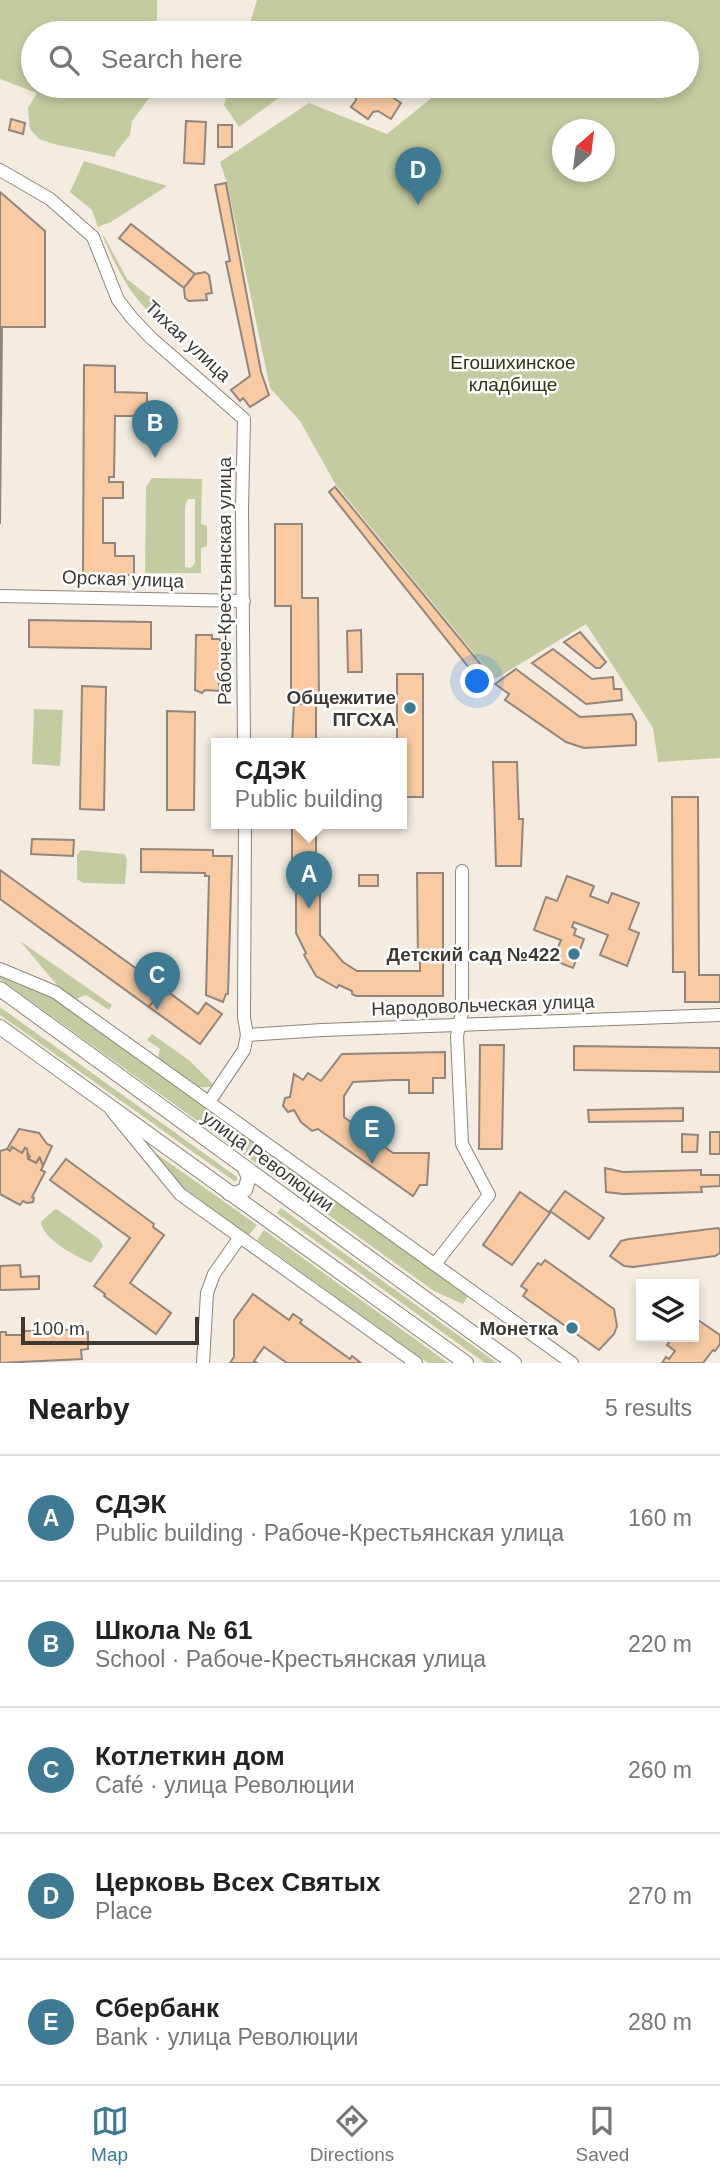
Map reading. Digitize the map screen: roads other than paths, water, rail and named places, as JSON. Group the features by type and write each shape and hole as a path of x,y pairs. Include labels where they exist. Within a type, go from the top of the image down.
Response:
{"main road":[{"name":"улица Революции","path":"0,989 514,1363"},
{"path":"0,1027 466,1363"},
{"path":"229,1193 245,1190 249,1177 245,1169"}],"street":[{"name":"Тихая улица","path":"0,170 50,199 93,237 118,300 132,318 151,338 244,419"},
{"name":"Рабоче-Крестьянская улица","path":"244,419 244,738"},
{"name":"Орская улица","path":"0,596 244,601"},
{"path":"209,1102 244,1049 247,1035 244,1017 245,829"},
{"path":"435,1264 489,1195 462,1144 457,1036 462,1012 461,871"},
{"path":"0,969 55,992 572,1363"},
{"name":"Народовольческая улица","path":"247,1035 720,1015"},
{"path":"110,1108 180,1194 416,1363"},
{"path":"203,1363 207,1293 214,1274 240,1237"}],"place":[{"name":"Церковь Всех Святых","path":"418,205"},
{"name":"Школа № 61","path":"155,458"},
{"name":"Общежитие ПГСХА","path":"410,708"},
{"name":"СДЭК","path":"309,909"},
{"name":"Детский сад №422","path":"574,954"},
{"name":"Котлеткин дом","path":"157,1010"},
{"name":"Сбербанк","path":"372,1164"},
{"name":"Монетка","path":"572,1328"}],"park label":[{"name":"Егошихинское кладбище","path":"513,373"}]}
